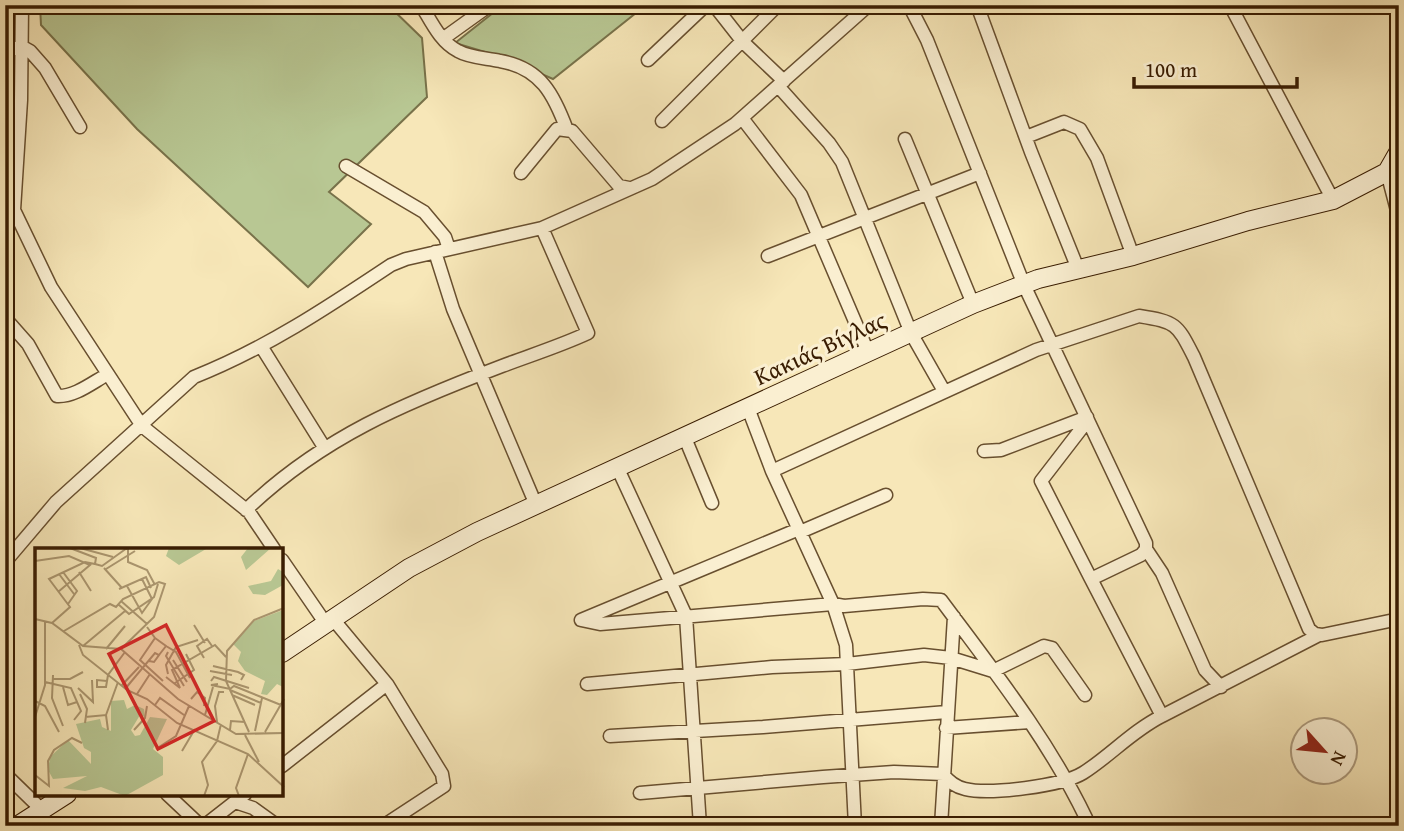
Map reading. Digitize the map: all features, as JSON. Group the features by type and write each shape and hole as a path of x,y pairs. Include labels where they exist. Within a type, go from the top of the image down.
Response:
{"street":[{"path":"22,5 20,112 10,181 10,213 51,288 142,426 246,510 273,548"},
{"path":"421,5 438,34 457,51 507,62 543,81 557,104 567,130"},
{"path":"444,38 490,5"},
{"path":"648,60 705,5"},
{"path":"715,5 743,42 781,83 842,162 911,333 944,391"},
{"path":"662,121 778,5"},
{"path":"5,562 11,545 194,377 261,346 339,300 391,265 406,259 542,228 652,178 742,118 869,5"},
{"path":"909,5 927,40 1024,285 1146,543 1146,549 1162,573 1205,670 1221,687"},
{"path":"978,5 1078,269"},
{"path":"1230,5 1333,200"},
{"path":"5,52 21,46 30,51 45,68 80,127"},
{"path":"5,118 20,112"},
{"path":"742,118 801,195 868,352"},
{"path":"1026,137 1064,122 1080,129 1097,158 1133,256"},
{"path":"521,173 558,129 567,130 572,131 619,186 629,188"},
{"path":"905,138 973,304"},
{"path":"1399,151 1387,172 1399,218"},
{"path":"346,166 424,212 445,237 442,251 453,309 536,505"},
{"name":"Κακιάς Βίγλας","path":"284,652 409,568 477,532 973,304 1078,269 1333,200 1387,172"},
{"path":"768,256 818,234 980,173"},
{"path":"246,510 275,482 324,447 401,407 588,333 542,228"},
{"path":"772,471 1053,344 1139,316 1173,323 1178,328 1220,416 1309,629 1319,635"},
{"path":"5,318 28,344 57,396 65,396 108,374"},
{"path":"261,346 324,447"},
{"path":"748,408 772,471 833,604 846,645 855,826"},
{"path":"985,452 1001,450 1088,418"},
{"path":"1088,418 1041,481 1162,716"},
{"path":"685,438 712,503"},
{"path":"618,469 686,616 700,826"},
{"path":"886,495 580,620 600,624 833,604 844,606 923,599 941,600 1030,722 1068,780 1086,817 1084,826"},
{"path":"1091,579 1141,555 1146,549"},
{"path":"284,563 329,621 387,684 442,774 444,786 383,826"},
{"path":"941,826 954,617"},
{"path":"640,793 894,772 943,774 948,781 972,790 1028,787 1068,780 1085,772 1147,723 1221,687 1280,653 1319,635 1399,619"},
{"path":"587,684 772,667 847,664 924,655 951,658 993,671 1044,646 1052,648 1085,695"},
{"path":"284,764 387,684"},
{"path":"610,736 947,712"},
{"path":"946,728 1030,722"},
{"path":"5,774 42,810"},
{"path":"17,826 64,796"},
{"path":"169,796 202,826 240,798 278,826"}],"green space":[{"path":"40,5 388,5 422,38 427,97 329,192 371,224 308,287 137,129 41,25"},
{"path":"503,5 646,5 553,79 505,58 455,43"}]}
